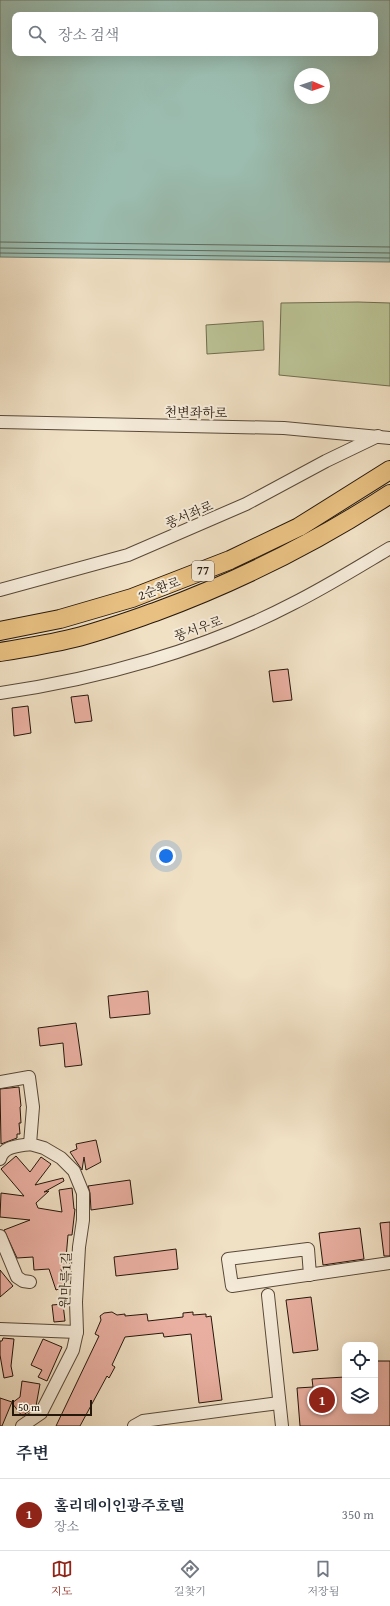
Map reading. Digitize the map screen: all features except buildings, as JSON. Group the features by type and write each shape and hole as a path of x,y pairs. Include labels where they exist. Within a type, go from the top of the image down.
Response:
{"highway":[{"name":"2순환로","path":"0,631 60,619 132,598 230,560 299,527 390,470"},
{"name":"2순환로","path":"0,652 75,638 106,629 197,596 253,573 347,522 390,494"}],"street":[{"name":"천변좌하로","path":"0,422 284,428 384,437"},
{"name":"풍서좌로","path":"0,590 128,555 246,504 326,461 384,437"},
{"name":"풍서우로","path":"0,693 50,686 135,665 216,638 292,604 390,548"},
{"path":"0,1082 28,1077 33,1107 30,1144 9,1148 1,1154 0,1159"},
{"name":"원마륵1길","path":"22,1426 41,1413 73,1350 77,1332 76,1302 79,1248 83,1220 83,1193 74,1171 61,1158 44,1148 30,1144"},
{"path":"0,1236 17,1277 23,1281 30,1282"},
{"path":"310,1275 308,1249 228,1259 232,1286 310,1275 390,1263"},
{"path":"268,1295 282,1426"},
{"path":"0,1329 77,1332"},
{"path":"134,1426 143,1421 279,1403"}],"green space":[{"path":"281,303 390,303 390,386 279,375"},
{"path":"263,321 264,350 207,354 206,325"}],"water":[{"path":"0,0 390,0 390,262 0,257"}],"place":[{"name":"홀리데이인광주호텔","path":"322,1400"}]}
